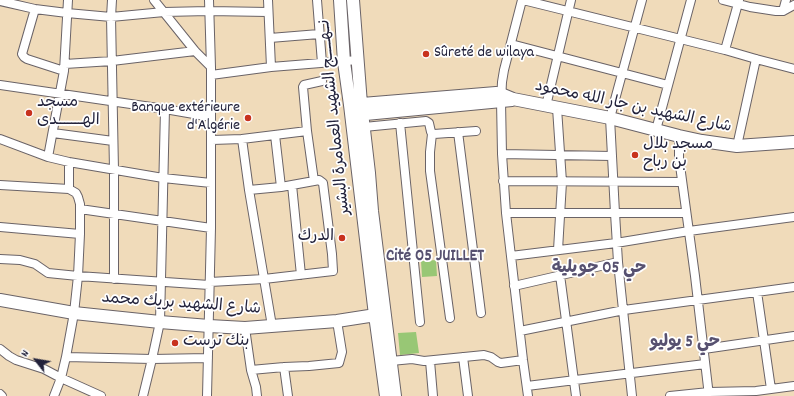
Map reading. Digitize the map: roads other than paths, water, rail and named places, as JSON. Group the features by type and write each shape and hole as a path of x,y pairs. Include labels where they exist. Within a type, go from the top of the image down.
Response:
{"street":[{"path":"48,157 64,67 68,0"},
{"path":"112,0 114,279"},
{"path":"154,0 211,71"},
{"path":"207,396 212,140 209,0"},
{"path":"268,0 271,68"},
{"path":"317,0 322,63"},
{"name":"نــهـــــج الشهيد العمامرة البشير","path":"340,0 344,62 356,110 380,314 391,361 395,396"},
{"name":"نــهـــــج الشهيد العمامرة البشير","path":"353,0 358,60 356,110 364,127 369,173 386,396"},
{"path":"528,396 506,213 502,154 505,98 502,82 523,0 681,38 794,68"},
{"path":"558,250 562,182 560,156 552,107 558,56 571,0"},
{"path":"632,396 616,242 610,118 642,0"},
{"path":"656,130 692,0"},
{"path":"723,0 738,2 750,8 776,12 783,11 794,5"},
{"path":"783,11 786,0"},
{"path":"0,1 26,3 35,9 111,16 164,12 268,12"},
{"path":"725,50 738,2"},
{"path":"35,9 22,54 27,59 64,67 195,51"},
{"path":"270,38 319,34"},
{"path":"511,44 668,85"},
{"path":"737,146 756,59"},
{"path":"211,71 271,68 358,60"},
{"path":"314,181 307,131 303,85 322,81"},
{"path":"0,84 211,118"},
{"name":"شارع الشهيد بن جار الله محمود","path":"356,110 505,98 610,118 678,136 708,142 737,146 794,142"},
{"path":"143,396 160,322 165,110"},
{"path":"364,127 428,121 430,124 432,134 430,171 450,318"},
{"path":"400,123 420,322"},
{"path":"212,140 307,131"},
{"path":"432,134 436,135 476,131"},
{"path":"458,132 481,313"},
{"path":"53,133 113,141"},
{"path":"275,134 281,187"},
{"path":"678,136 679,158 709,394"},
{"path":"242,138 249,190 272,326"},
{"path":"0,139 48,157 69,162 163,178 211,183"},
{"path":"502,154 612,156"},
{"path":"69,162 69,190"},
{"path":"0,259 20,260 35,264 48,273 160,282 210,283 264,279 333,271 323,183 319,180 281,187 249,190"},
{"path":"503,181 682,182"},
{"path":"0,185 69,190 76,193 78,197 80,209 80,234 74,313 66,357 54,396"},
{"path":"292,185 301,275"},
{"path":"80,209 211,228"},
{"path":"506,213 686,212"},
{"path":"511,256 794,217"},
{"path":"0,226 80,234"},
{"path":"514,286 618,262"},
{"path":"560,275 576,396"},
{"path":"520,331 624,310 794,287"},
{"path":"757,292 771,389"},
{"name":"شارع الشهيد بريك محمد","path":"0,300 74,313 160,322 245,328 337,322 380,314"},
{"path":"251,370 339,363 342,352 337,322"},
{"path":"245,328 251,370 257,396"},
{"path":"704,349 794,336"},
{"path":"0,349 16,360 44,369 60,378 101,396"},
{"path":"391,361 412,359 430,361 487,355 498,362 503,363 523,360"},
{"path":"66,357 152,359 208,358"},
{"path":"463,357 468,396"},
{"path":"430,361 433,396"},
{"path":"527,386 705,364"},
{"path":"284,367 288,396"},
{"path":"670,396 756,393 771,389 794,386"}],"place":[{"name":"Sûreté de wilaya","path":"426,54"},
{"name":"مسجد الهـــــــدى","path":"29,113"},
{"name":"Banque extérieure d'Algérie","path":"248,118"},
{"name":"مسجد بلال بن رباح","path":"635,155"},
{"name":"الدرك","path":"342,238"},
{"name":"بنك ترست","path":"175,343"}],"district":[{"name":"Cité 05 JUILLET","path":"435,258"},
{"name":"حي 05 جويلية","path":"599,270"},
{"name":"حي 5 يوليو","path":"685,344"}]}
